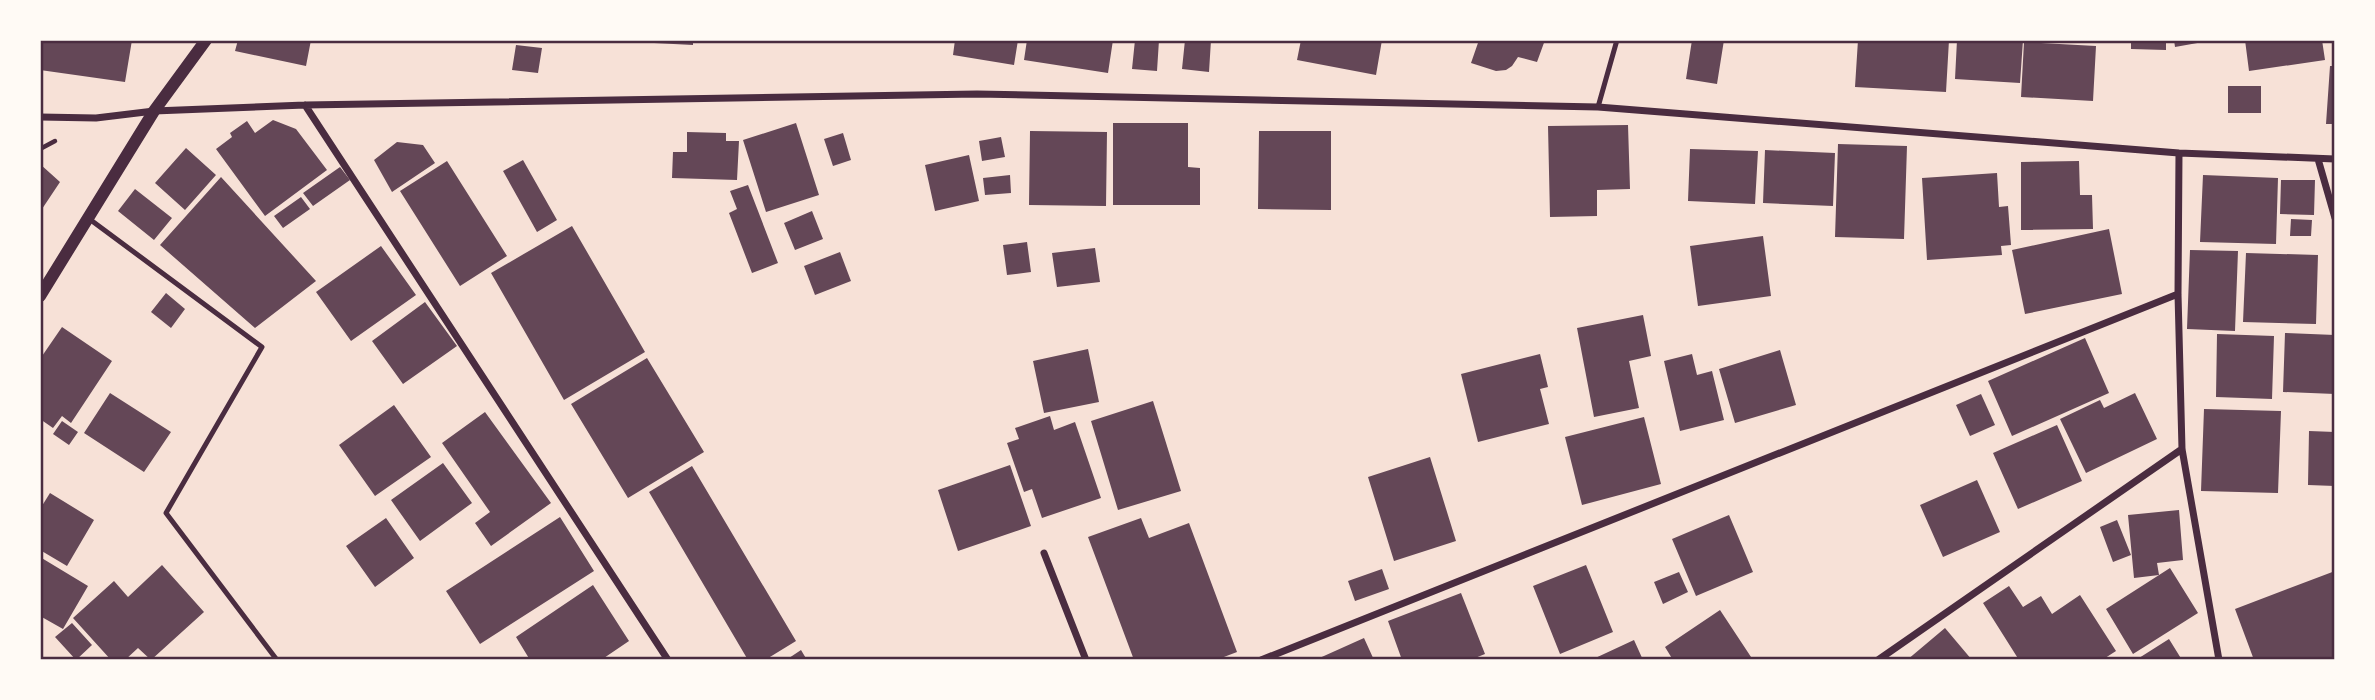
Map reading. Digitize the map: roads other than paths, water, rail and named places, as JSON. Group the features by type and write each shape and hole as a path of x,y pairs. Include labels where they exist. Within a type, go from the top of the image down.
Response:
{"street":[{"path":"40,296 154,111 206,40"},
{"path":"40,117 96,118 154,111 305,105 977,94 1598,107 2179,153 2335,159"},
{"path":"305,105 668,660"},
{"path":"2179,153 2178,294 2182,449 2219,660"},
{"path":"2318,159 2335,218"},
{"path":"1261,660 2178,294"},
{"path":"1878,660 2182,449"},
{"path":"1044,553 1086,660"}],"lane":[{"path":"1598,107 1617,40"},
{"path":"88,218 262,347 166,513 277,660"}]}
